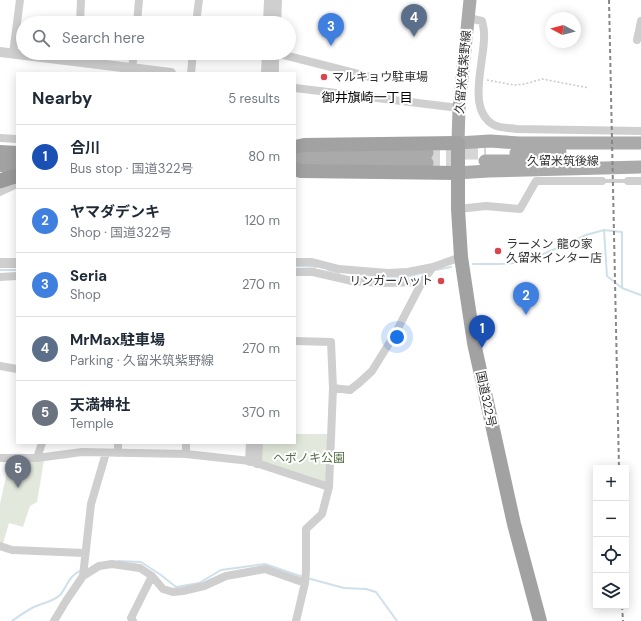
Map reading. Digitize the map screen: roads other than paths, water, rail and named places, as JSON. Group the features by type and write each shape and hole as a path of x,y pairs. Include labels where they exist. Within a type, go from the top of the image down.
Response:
{"highway":[{"path":"296,147 304,145 458,143"},
{"name":"国道322号","path":"458,143 457,173 461,258 474,343 514,524 540,621"},
{"path":"0,152 16,153"},
{"path":"0,165 16,165"},
{"path":"296,169 301,171 457,173"},
{"path":"0,181 16,176"}],"main road":[{"name":"久留米筑紫野線","path":"458,143 470,0"},
{"path":"458,143 490,141 526,143 641,143"},
{"path":"296,152 427,158 296,162"},
{"name":"久留米筑後線","path":"641,152 485,157 641,160"},
{"path":"457,173 641,167"}],"street":[{"path":"18,16 20,0"},
{"path":"80,16 81,0"},
{"path":"138,16 139,0"},
{"path":"197,16 199,0"},
{"path":"268,16 269,0"},
{"path":"276,16 277,0"},
{"path":"468,18 482,21 484,33 478,88 481,109 484,116 495,126 516,129 641,132"},
{"path":"637,40 641,22"},
{"path":"13,53 16,30"},
{"path":"0,52 16,53"},
{"path":"296,58 370,77"},
{"path":"92,60 160,72"},
{"path":"132,68 133,60"},
{"path":"191,72 192,60"},
{"path":"266,72 267,60"},
{"path":"274,72 275,60"},
{"path":"296,88 460,108"},
{"path":"0,138 16,139"},
{"path":"458,208 486,206 520,209 536,181 602,181"},
{"path":"628,181 641,181"},
{"path":"0,192 16,184"},
{"path":"296,262 312,262 339,269 388,273 408,272 433,267 461,258"},
{"path":"0,263 16,263"},
{"path":"333,388 350,390 372,371 395,334 422,282 433,267"},
{"path":"296,272 313,272 352,281 382,283 422,282"},
{"path":"0,277 16,276"},
{"path":"296,341 331,342 333,388 329,487 322,514 306,529 305,583 296,621"},
{"path":"0,366 16,369"},
{"path":"37,458 42,444"},
{"path":"118,444 118,453"},
{"path":"186,444 186,454"},
{"path":"251,444 254,462"},
{"path":"254,462 258,444"},
{"path":"0,458 37,458 82,452 186,454 254,462 329,487"},
{"path":"83,576 91,504 106,453"},
{"path":"0,546 12,550 85,553"},
{"path":"54,621 83,576 99,566 112,564 140,568 152,576 163,589 173,592 204,586 226,576 265,569 305,583"},
{"path":"133,621 131,618 152,576"}],"lane":[{"path":"602,181 628,181"}],"waterway":[{"path":"604,230 622,232 622,288"},
{"path":"473,264 515,263 528,260 586,235 604,230 607,276 622,288 641,295"},
{"path":"296,266 316,267"},
{"path":"436,270 451,267"},
{"path":"0,270 16,270"},
{"path":"328,270 339,273"},
{"path":"357,274 384,277 406,277 426,272"},
{"path":"118,561 141,562 176,587 199,583 221,570 265,564 303,577"},
{"path":"12,621 31,609 51,601 60,595 73,575 80,571"},
{"path":"307,578 344,588 366,589 376,592 397,621"}],"tunnel":[{"path":"427,153 486,153"},
{"path":"427,163 465,162"}],"railway":[{"path":"609,0 619,465"},
{"path":"622,609 623,621"}],"place":[{"name":"MrMax駐車場","path":"414,37"},
{"name":"Seria","path":"331,46"},
{"name":"マルキョウ駐車場","path":"324,77"},
{"name":"ラーメン 龍の家 久留米インター店","path":"498,251"},
{"name":"リンガーハット","path":"441,281"},
{"name":"ヤマダデンキ","path":"526,315"},
{"name":"合川","path":"482,348"},
{"name":"天満神社","path":"18,488"}],"district":[{"name":"御井旗崎一丁目","path":"367,97"}],"park label":[{"name":"ヘボノキ公園","path":"309,458"}]}
